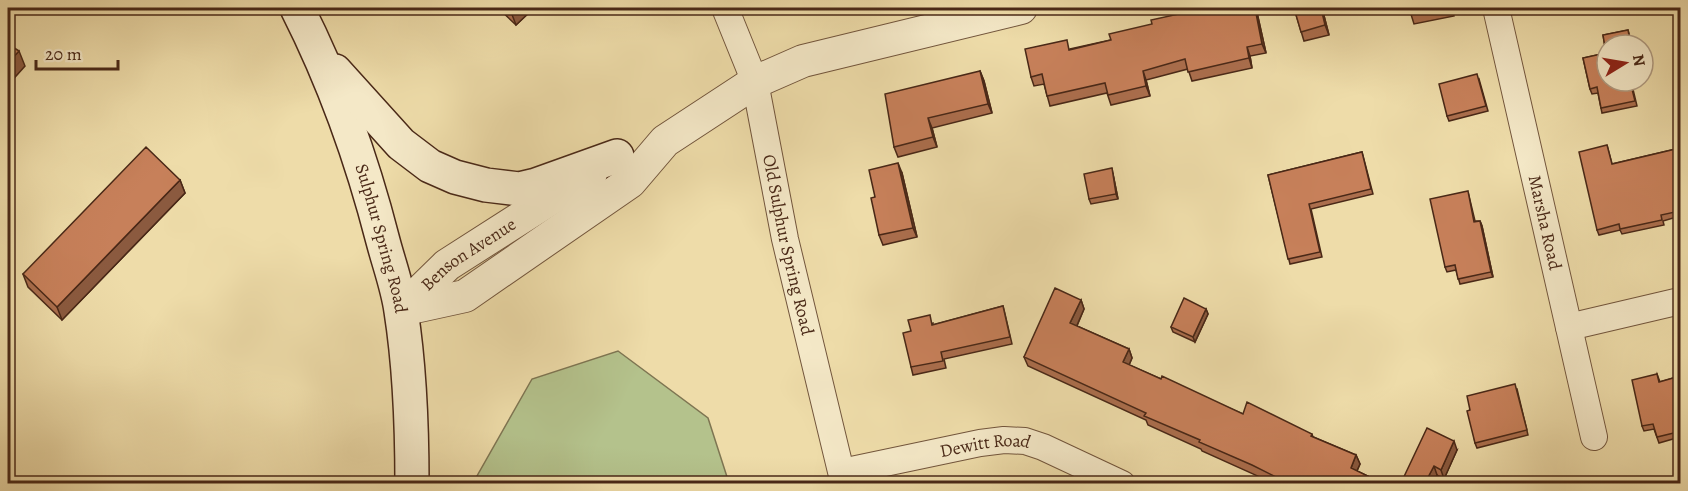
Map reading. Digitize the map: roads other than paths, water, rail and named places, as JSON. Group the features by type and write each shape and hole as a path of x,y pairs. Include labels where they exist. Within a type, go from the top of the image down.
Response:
{"main road":[{"name":"Sulphur Spring Road","path":"297,8 322,57 352,135 401,310 410,402 412,483"},
{"path":"322,57 400,144 430,166 454,177 486,185 519,189 617,156"}],"street":[{"name":"Old Sulphur Spring Road","path":"725,8 755,82 785,238 843,478"},
{"name":"Benson Avenue","path":"401,310 447,265 617,156 665,141 755,82 803,61 1021,8"},
{"name":"Marsha Road","path":"1496,8 1594,437"},
{"name":"Benson Avenue","path":"401,310 465,296 630,182 665,141"},
{"path":"1569,327 1680,301"},
{"name":"Dewitt Road","path":"843,478 980,442 1004,440 1025,441 1043,447 1122,483"}]}
